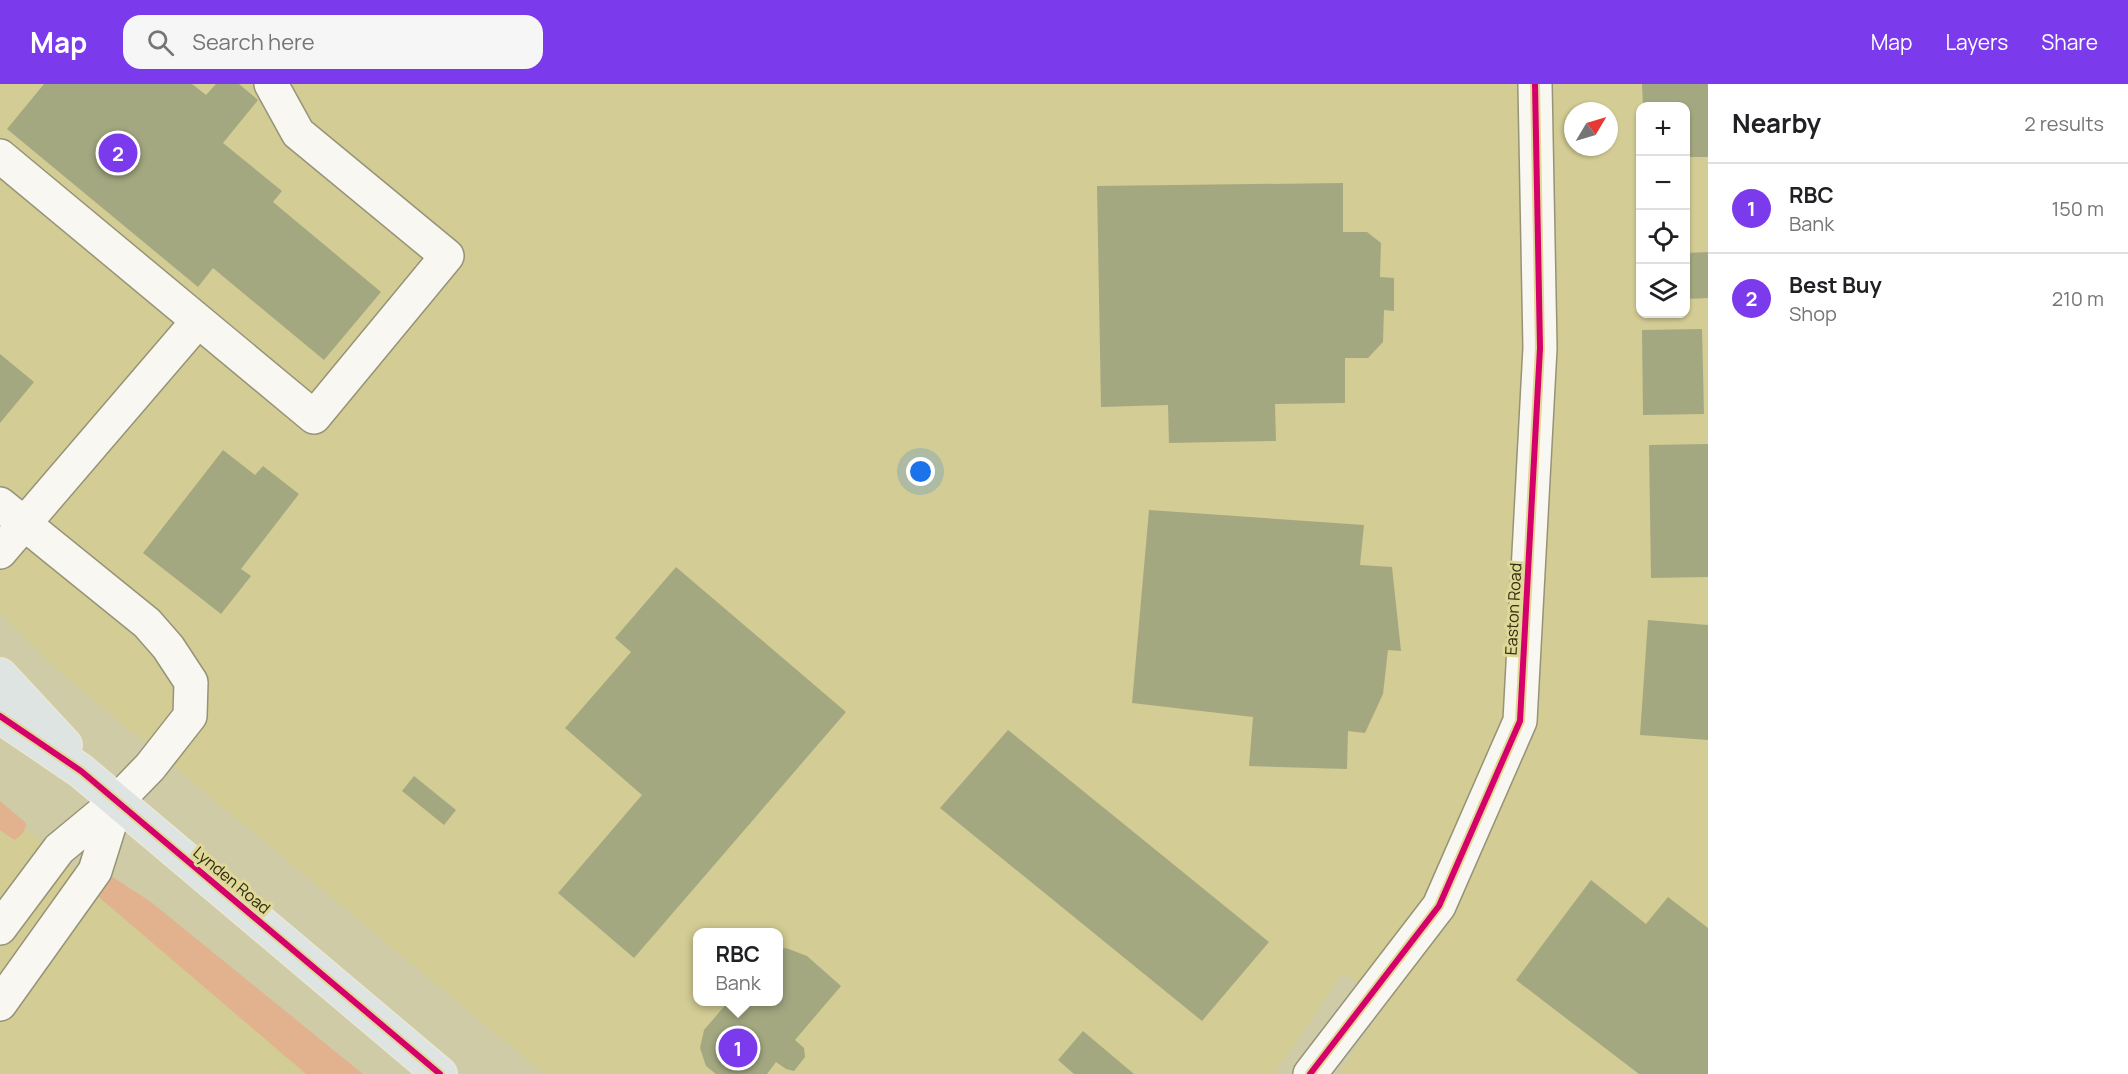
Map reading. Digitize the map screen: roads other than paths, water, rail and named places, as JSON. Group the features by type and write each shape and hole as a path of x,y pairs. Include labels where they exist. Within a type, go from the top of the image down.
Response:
{"main road":[{"name":"Lynden Road","path":"0,675 117,801"},
{"name":"Lynden Road","path":"0,716 81,771 440,1074"}],"street":[{"path":"0,156 314,417 447,256 298,132 271,84"},
{"name":"Easton Road","path":"1310,1074 1439,906 1520,722 1540,348 1535,84"},
{"path":"0,552 12,513 198,321"},
{"path":"0,928 59,849 117,801 150,767 190,716 191,681 168,647 147,623 12,513"},
{"path":"0,1004 95,871 117,801"}],"place":[{"name":"Best Buy","path":"118,153"},
{"name":"RBC","path":"738,1048"}]}
